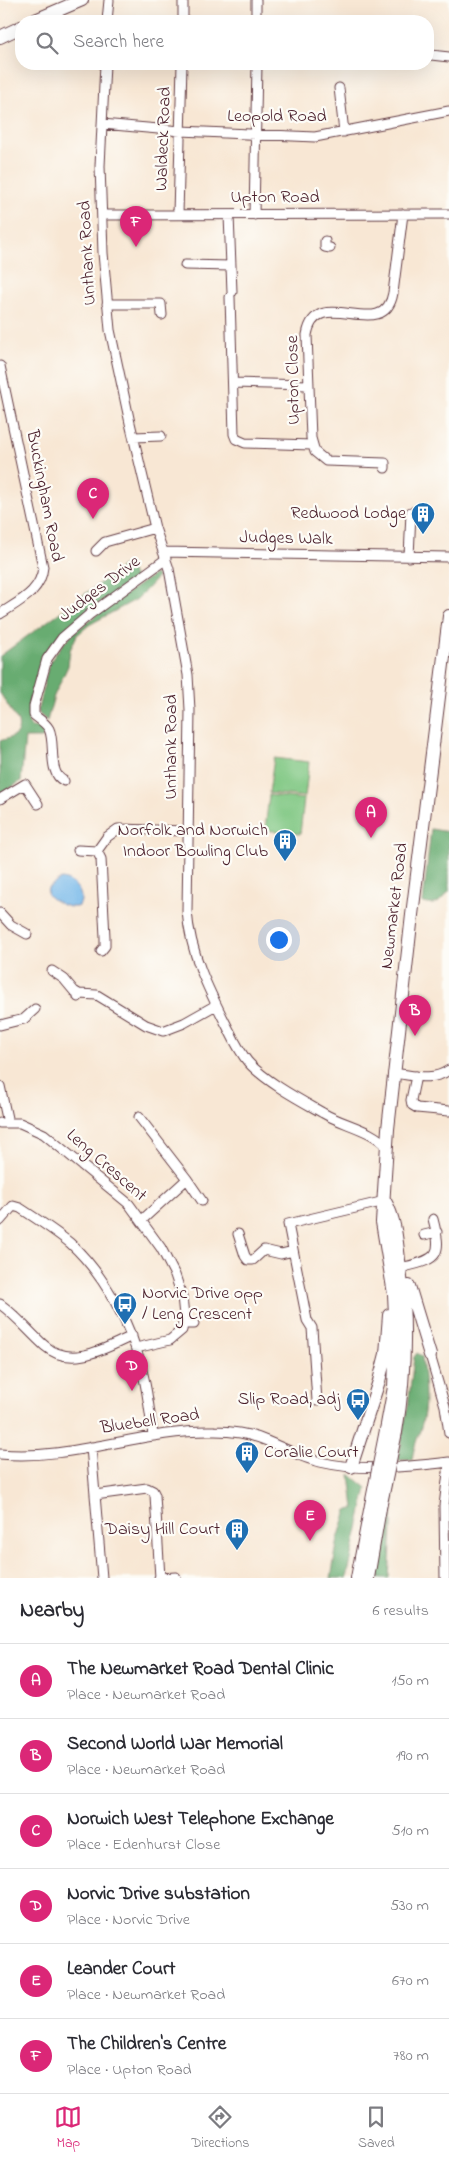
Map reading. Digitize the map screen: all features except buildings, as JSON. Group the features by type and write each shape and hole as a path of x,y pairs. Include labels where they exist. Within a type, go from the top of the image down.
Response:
{"highway":[{"path":"47,15 82,0"},
{"path":"0,37 15,30"},
{"name":"Newmarket Road","path":"391,1431 396,1336 394,1294 382,1222 382,1210 385,1201 393,1073 449,616"},
{"name":"Newmarket Road","path":"358,1578 376,1506 391,1431 403,1389 406,1343 404,1302 396,1240 389,1208 385,1201"},
{"path":"396,1240 428,1358"},
{"path":"351,1467 386,1354 394,1294"},
{"name":"Newmarket Road","path":"368,1578 376,1506"}],"street":[{"path":"108,15 109,0"},
{"path":"183,0 183,15"},
{"path":"256,0 256,15"},
{"path":"434,56 449,57"},
{"name":"Unthank Road","path":"105,70 100,166 107,304 115,356 180,626 189,690 188,928 196,958 216,1005 241,1052 253,1066 323,1114 365,1132 379,1139 387,1146"},
{"name":"Waldeck Road","path":"178,214 182,70"},
{"path":"254,215 257,70"},
{"path":"339,88 344,132"},
{"name":"Leopold Road","path":"102,124 181,131 315,137 449,111"},
{"name":"Upton Close","path":"385,463 326,461 317,456 312,445 307,335 308,327 316,316 323,312 376,315 390,306 403,214"},
{"name":"Upton Road","path":"102,215 254,215 324,218 449,214"},
{"path":"229,215 234,434 240,442 312,445"},
{"path":"185,265 231,266"},
{"path":"107,304 161,304 162,315"},
{"name":"Buckingham Road","path":"0,366 43,567 40,582 33,592 0,614"},
{"path":"233,383 309,385"},
{"path":"134,437 161,436"},
{"path":"409,556 412,512"},
{"path":"96,551 104,539 155,528"},
{"name":"Judges Walk","path":"164,556 449,557"},
{"name":"Judges Drive","path":"64,781 60,779 55,769 50,730 34,715 34,706 47,659 62,638 76,625 164,556"},
{"path":"0,799 25,784 38,804"},
{"path":"98,851 118,829 188,831"},
{"path":"78,850 98,851"},
{"path":"98,851 101,859 105,937 105,946 101,951"},
{"path":"0,913 11,925 25,931"},
{"path":"52,971 69,983 74,993 97,995 146,1026 163,1031 184,1023 216,1005"},
{"path":"0,1025 24,1019 35,1009"},
{"path":"393,1073 428,1078 440,1077 449,1070"},
{"path":"416,1076 411,1100 412,1105 417,1108 449,1111"},
{"path":"0,1086 4,1123"},
{"path":"139,1117 187,1179 198,1187 202,1201"},
{"name":"Leng Crescent","path":"4,1123 20,1123 44,1134 123,1198 142,1220 161,1248 175,1275 184,1304 184,1324"},
{"path":"365,1132 382,1132 388,1129"},
{"path":"142,1220 187,1179"},
{"path":"317,1400 312,1328 307,1320 288,1224 385,1201"},
{"path":"0,1221 13,1206 20,1208 71,1244 90,1265 118,1309 132,1336 143,1373 153,1435"},
{"path":"404,1267 422,1263 433,1257 438,1251 439,1242 433,1219"},
{"path":"424,1235 437,1232"},
{"path":"238,1234 248,1260 253,1260 264,1250 281,1254 294,1251"},
{"path":"0,1304 21,1320 46,1347 60,1355 76,1357 90,1354 132,1336"},
{"path":"136,1348 170,1340 182,1330 184,1324 194,1324"},
{"path":"428,1358 445,1406 449,1433"},
{"name":"Bluebell Road","path":"0,1454 44,1454 153,1435 196,1430 237,1432 265,1440 320,1462 351,1467 390,1467 449,1463"},
{"path":"91,1447 102,1578"},
{"path":"445,1578 444,1506 449,1463"},
{"path":"95,1495 147,1488 152,1491 155,1495 160,1578 176,1576"}],"green space":[{"path":"126,564 135,578 72,623 47,651 38,674 28,721 31,727 42,729 45,735 42,738 25,738 21,781 0,795 0,741 16,734 18,722 0,693 0,656"},
{"path":"155,574 157,576 156,579 137,599 89,625 77,635 70,650 68,666 54,696 47,721 39,714 38,709 49,663 62,645 71,635 100,612"},
{"path":"274,758 309,762 305,797 269,793"},
{"path":"269,795 304,799 300,834 265,830"},
{"path":"431,829 449,832 449,892 436,904 423,903"},
{"path":"417,1353 422,1356 424,1371 423,1419 412,1460 398,1460 408,1406 414,1357"},
{"path":"350,1474 367,1488 347,1578 331,1578 338,1539 347,1510 354,1509"},
{"path":"395,1476 389,1578 374,1578"}],"water":[{"path":"61,879 70,882 78,888 81,897 79,906 71,907 62,904 47,894 48,888"}],"place":[{"name":"The Children's Centre","path":"136,247"},
{"name":"Norwich West Telephone Exchange","path":"93,519"},
{"name":"Redwood Lodge","path":"423,535"},
{"name":"The Newmarket Road Dental Clinic","path":"371,838"},
{"name":"Norfolk and Norwich Indoor Bowling Club","path":"285,862"},
{"name":"Second World War Memorial","path":"415,1036"},
{"name":"Norvic Drive opp / Leng Crescent","path":"125,1325"},
{"name":"Norvic Drive substation","path":"132,1391"},
{"name":"Slip Road, adj","path":"358,1421"},
{"name":"Coralie Court","path":"247,1474"},
{"name":"Leander Court","path":"310,1541"},
{"name":"Daisy Hill Court","path":"237,1551"}]}
